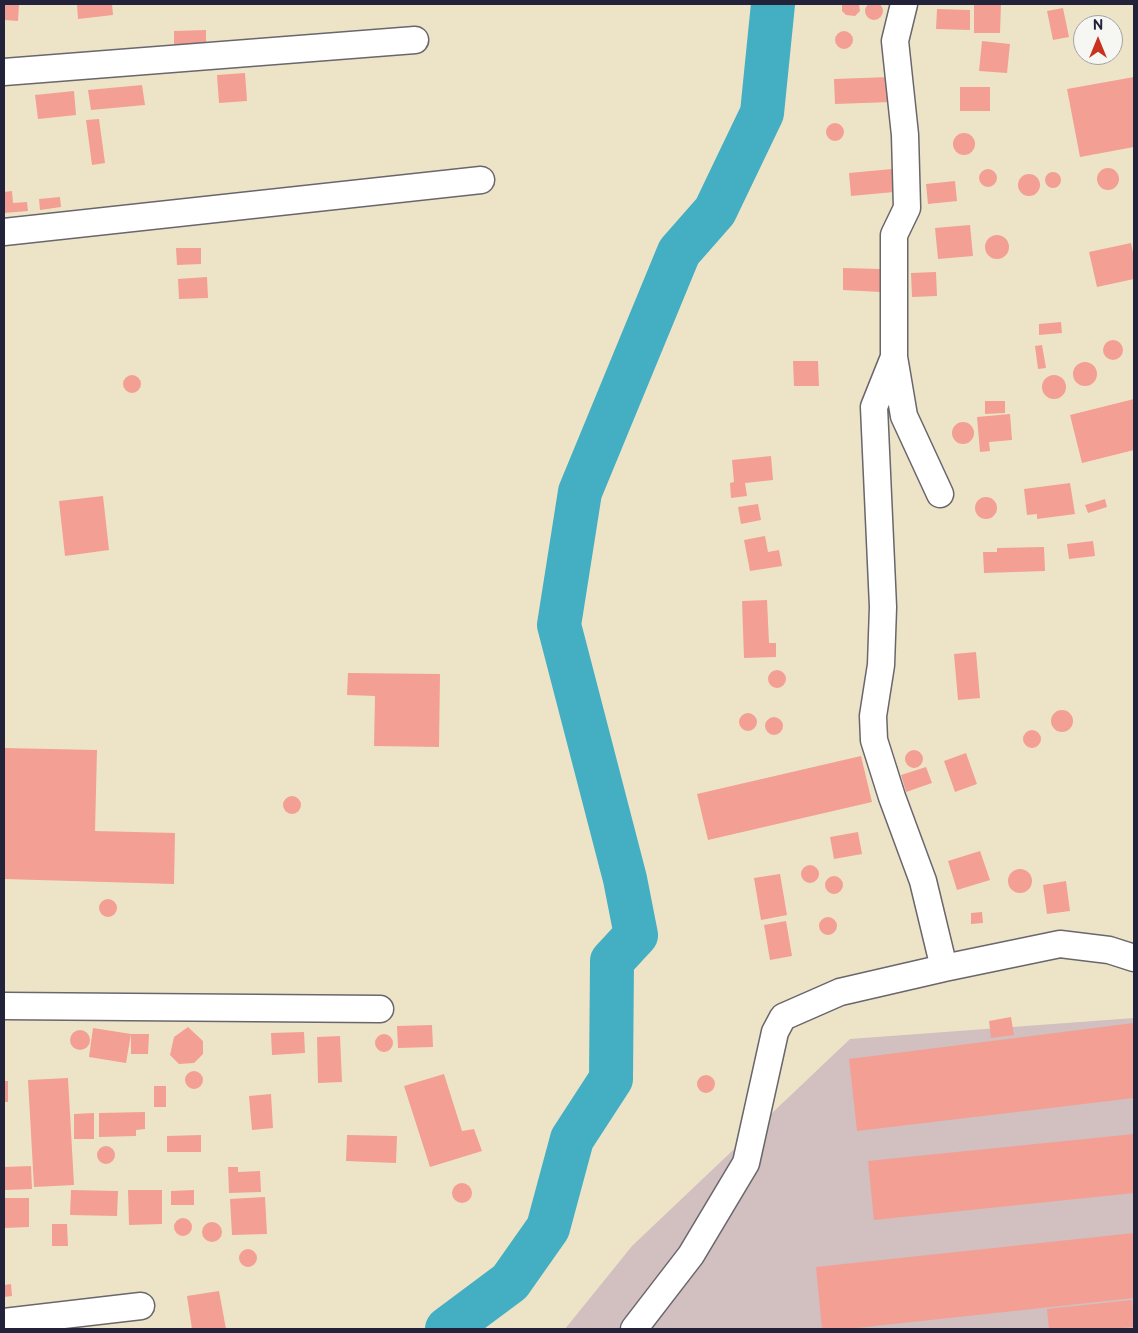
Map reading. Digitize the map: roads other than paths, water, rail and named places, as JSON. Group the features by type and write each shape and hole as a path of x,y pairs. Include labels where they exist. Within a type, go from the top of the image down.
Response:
{"street":[{"path":"904,4 895,41 905,135 907,208 894,235 894,357 904,416 940,494"},
{"path":"4,72 415,40"},
{"path":"4,232 481,180"},
{"path":"894,357 874,407 883,607 881,664 873,716 874,740 892,797 923,881 944,968"},
{"path":"634,1329 691,1255 746,1163 775,1032 783,1017 840,992 1060,944 1109,950 1134,958"},
{"path":"4,1006 380,1009"},
{"path":"4,1322 141,1306"}],"waterway":[{"path":"447,1329 510,1282 548,1228 572,1139 611,1079 612,961 636,935 625,879 559,625 580,492 679,252 715,211 762,113 773,4"}]}
